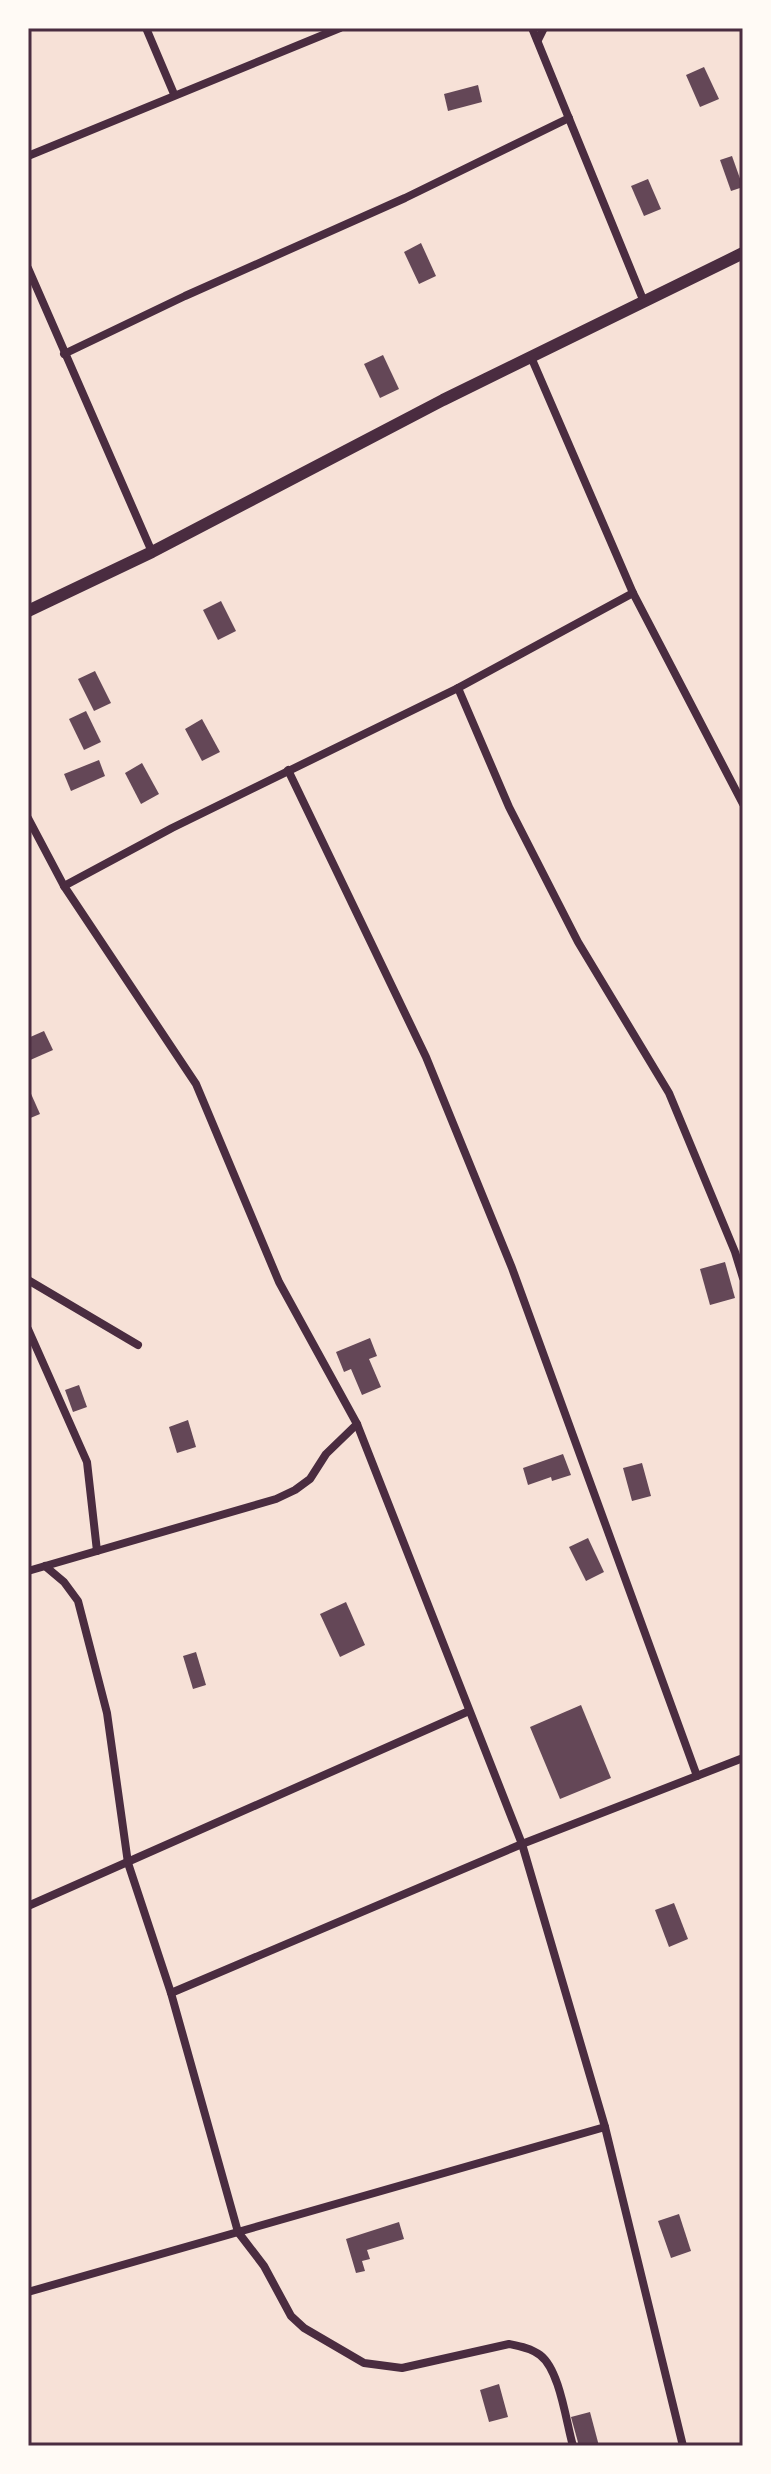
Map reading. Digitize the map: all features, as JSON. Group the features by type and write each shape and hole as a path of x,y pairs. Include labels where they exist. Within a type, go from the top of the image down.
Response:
{"street":[{"path":"146,28 174,94"},
{"path":"28,156 340,28"},
{"path":"532,28 644,302"},
{"path":"538,40 544,28"},
{"path":"64,354 185,296 405,198 569,118"},
{"path":"28,611 152,552 531,357 743,253"},
{"path":"28,268 152,552"},
{"path":"531,357 633,593 738,783 743,804"},
{"path":"64,886 288,770 458,688 633,593"},
{"path":"458,688 509,807 578,942 669,1093 743,1278"},
{"path":"288,770 426,1057 507,1254 697,1776"},
{"path":"28,818 64,886 196,1084 279,1282 357,1424 522,1844 605,2127 683,2446"},
{"path":"28,1280 138,1345"},
{"path":"28,1329 87,1462 97,1551"},
{"path":"28,1571 276,1499 310,1479 326,1454 357,1424"},
{"path":"45,1566 64,1582 78,1601 107,1713 128,1863 171,1993 238,2232 264,2266 291,2316 304,2328 364,2363 402,2368 509,2344 541,2355 554,2377 573,2446"},
{"path":"28,1906 469,1711"},
{"path":"171,1993 522,1844 743,1758"},
{"path":"29,2289 605,2127"}],"building":[{"path":"704,67 719,99 700,107 686,75"},
{"path":"478,85 482,102 448,111 444,94"},
{"path":"732,156 743,187 731,191 720,160"},
{"path":"648,179 661,209 644,216 631,186"},
{"path":"421,243 436,276 419,284 404,252"},
{"path":"383,355 399,389 380,398 364,364"},
{"path":"221,601 236,631 218,640 203,610"},
{"path":"95,671 111,703 94,711 78,679"},
{"path":"86,711 101,742 84,750 69,719"},
{"path":"202,719 220,752 202,761 185,729"},
{"path":"99,760 105,776 71,791 64,774"},
{"path":"142,763 159,794 141,804 125,773"},
{"path":"44,1031 53,1050 28,1061 28,1038"},
{"path":"28,1087 40,1114 28,1119"},
{"path":"725,1262 735,1298 710,1305 700,1269"},
{"path":"370,1338 377,1356 369,1359 381,1387 362,1395 351,1369 344,1372 336,1352"},
{"path":"79,1385 87,1407 73,1412 65,1390"},
{"path":"188,1420 196,1447 177,1453 169,1427"},
{"path":"563,1454 571,1475 552,1481 551,1477 528,1485 523,1468"},
{"path":"642,1463 651,1496 632,1501 623,1468"},
{"path":"588,1538 604,1572 586,1581 569,1547"},
{"path":"346,1602 365,1645 340,1657 320,1614"},
{"path":"196,1652 206,1685 193,1689 183,1656"},
{"path":"581,1705 611,1778 560,1799 530,1727"},
{"path":"674,1903 688,1939 669,1947 655,1910"},
{"path":"679,2214 691,2251 671,2258 658,2221"},
{"path":"399,2222 404,2239 367,2250 370,2259 362,2261 365,2271 356,2273 346,2239"},
{"path":"499,2384 508,2417 489,2422 480,2390"},
{"path":"590,2412 599,2446 579,2446 571,2417"}]}
